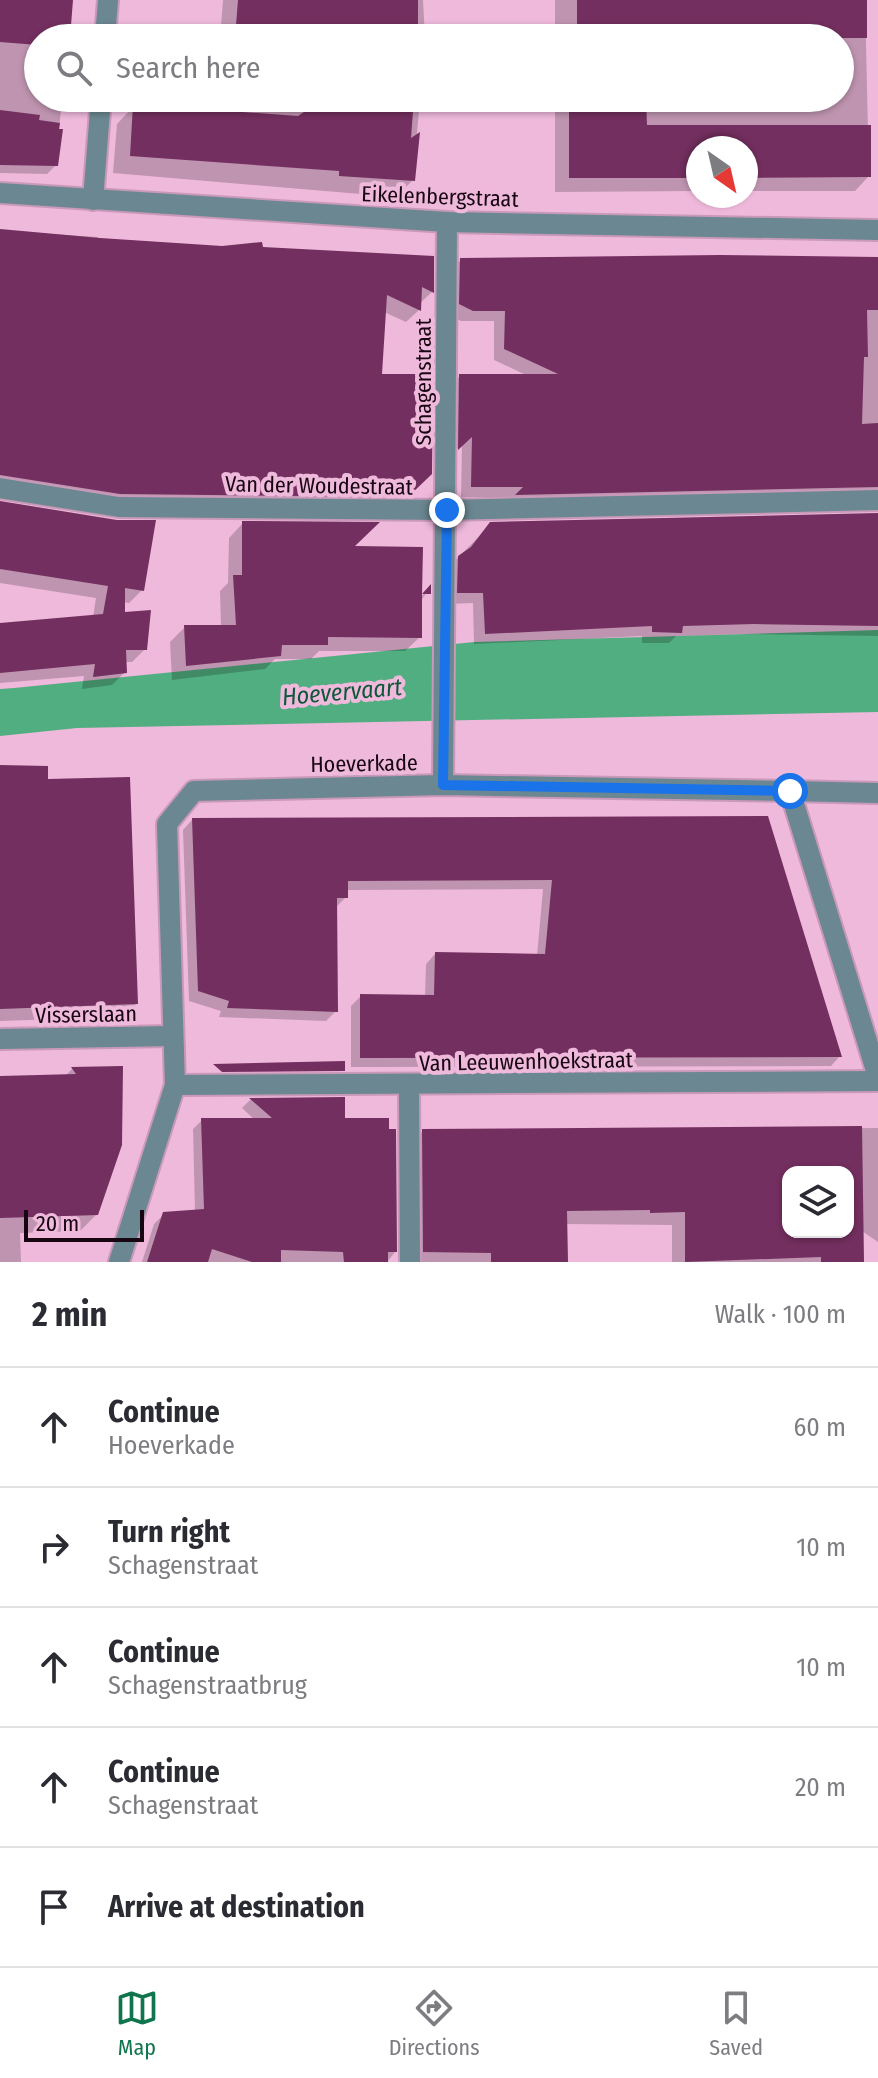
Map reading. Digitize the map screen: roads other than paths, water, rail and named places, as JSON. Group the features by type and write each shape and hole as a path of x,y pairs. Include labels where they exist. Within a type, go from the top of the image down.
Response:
{"street":[{"path":"106,24 108,0"},
{"path":"93,200 100,112"},
{"name":"Eikelenbergstraat","path":"0,193 447,222 878,230"},
{"name":"Schagenstraat","path":"443,785 447,222"},
{"name":"Van der Woudestraat","path":"0,488 119,507 447,510 878,500"},
{"name":"Hoeverkade","path":"119,1262 175,1085 167,824 194,791 443,785 878,793"},
{"path":"790,791 878,1079"},
{"name":"Visserslaan","path":"0,1039 173,1036"},
{"name":"Van Leeuwenhoekstraat","path":"175,1085 409,1086 878,1079"},
{"path":"409,1086 410,1262"}],"water":[{"name":"Hoevervaart","path":"878,630 878,712 77,728 0,736 0,689 474,642"}]}
